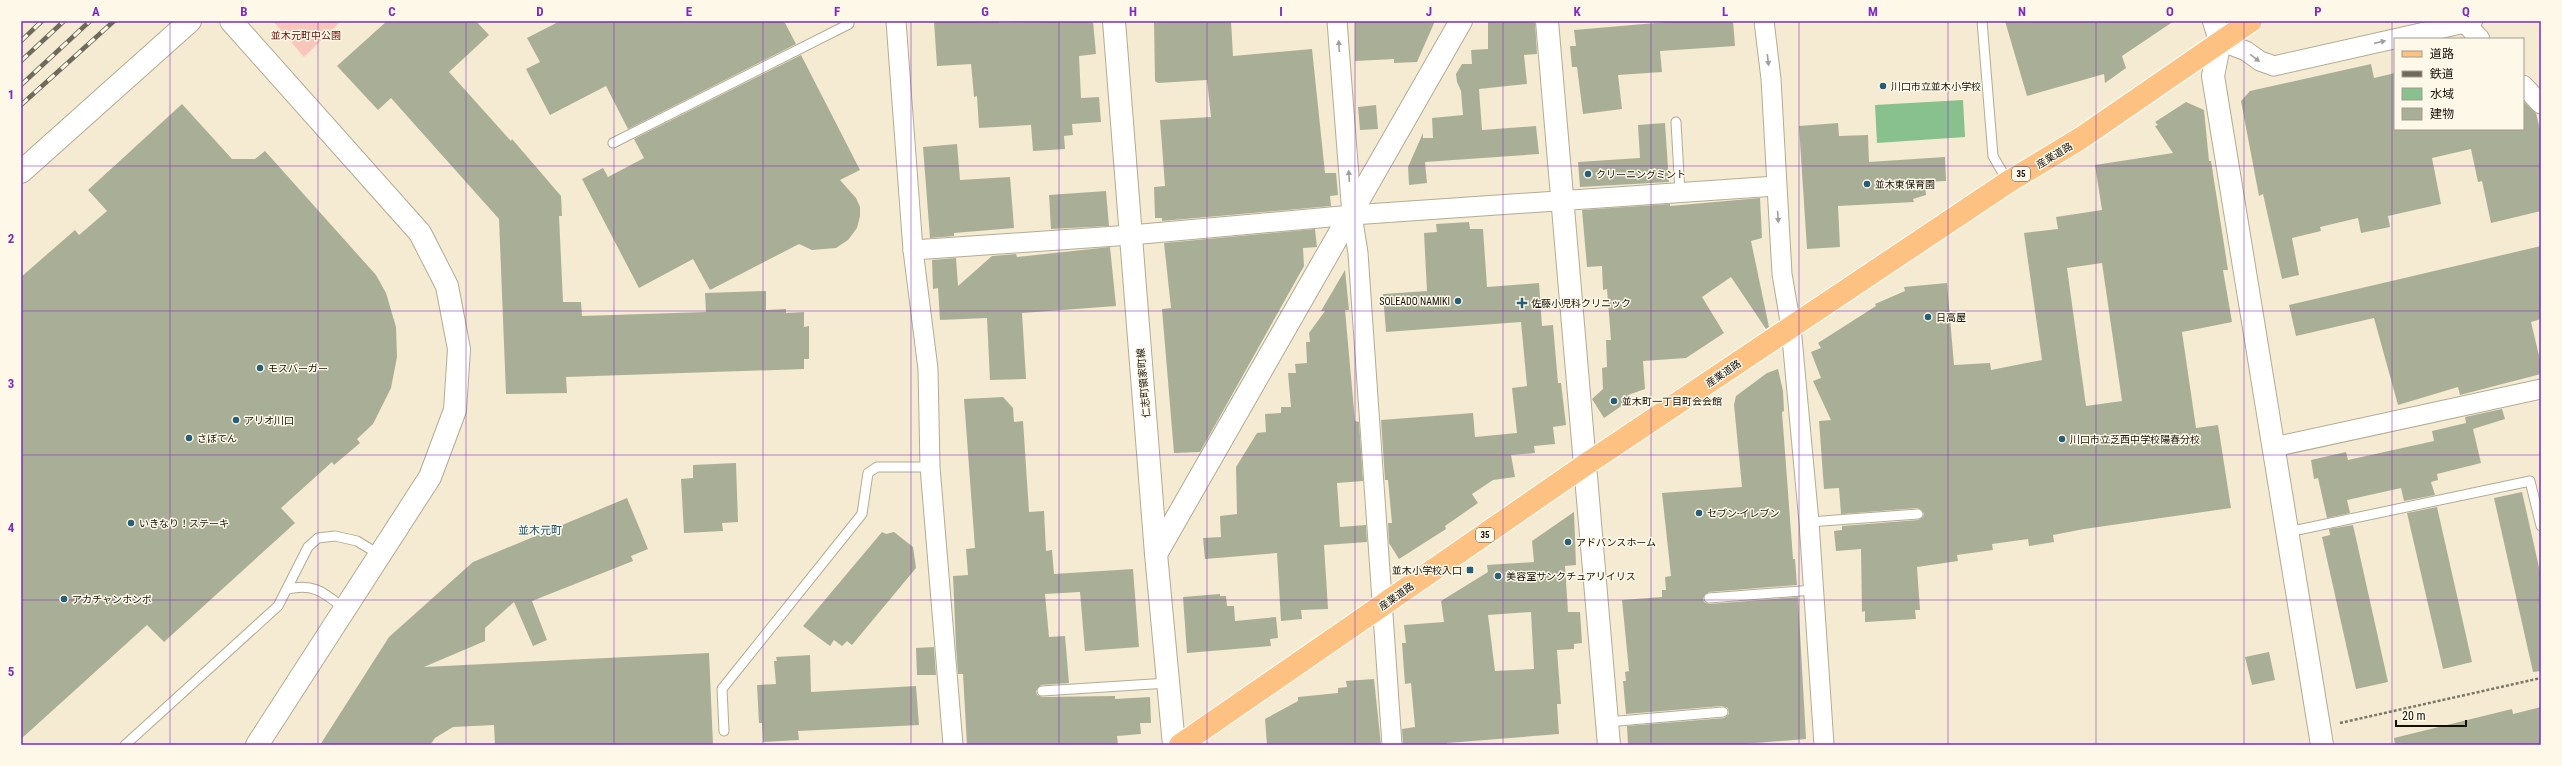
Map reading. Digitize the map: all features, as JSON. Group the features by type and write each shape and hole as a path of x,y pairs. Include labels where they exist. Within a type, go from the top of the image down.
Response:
{"main road":[{"name":"産業道路","path":"1180,745 1585,465 2008,182 2081,138 2217,31 2251,21"}],"street":[{"path":"21,172 190,21"},
{"path":"231,21 420,233 447,286 459,349 455,410 430,477 257,745"},
{"path":"896,21 914,250 928,370 930,467 953,745"},
{"name":"仁志町領家町線","path":"1114,21 1156,554 1174,745"},
{"path":"1337,21 1352,214 1358,253 1392,745"},
{"path":"1156,554 1352,214 1461,21"},
{"path":"1547,21 1609,745"},
{"path":"1764,21 1770,78 1782,274 1791,327 1809,522 1824,745"},
{"path":"2396,38 2466,22 2479,38"},
{"path":"2321,736 2213,76 2217,31 2260,61 2274,66 2394,38"},
{"path":"2524,86 2541,104"},
{"path":"914,250 1131,235 1352,214 1563,202 1776,186"},
{"path":"2274,447 2541,389"}],"lane":[{"path":"613,143 849,24 849,21"},
{"path":"1982,21 1993,156 2008,182"},
{"path":"1676,122 1680,193"},
{"path":"724,732 722,689 862,514 868,473 877,467 930,467"},
{"path":"2288,532 2530,481 2541,526"},
{"path":"1809,522 1918,514"},
{"path":"125,745 278,606 288,589 308,547 318,538 335,536 357,541 380,555"},
{"path":"288,589 304,586 325,594 345,609"},
{"path":"1710,598 1814,590"},
{"path":"1042,691 1168,682"},
{"path":"1607,722 1723,712"}],"path":[{"path":"2321,736 2541,678"}],"green space":[{"name":"並木元町中公園","path":"273,21 341,21 304,57"}],"water":[{"path":"1963,100 1965,137 1877,143 1875,105"}],"building":[{"path":"387,21 476,21 489,35 449,72 511,141 512,139 561,196 562,216 559,216 563,302 581,302 582,316 706,312 705,293 766,291 766,310 786,309 786,313 804,312 804,327 809,326 809,359 804,359 804,369 566,377 567,393 506,394 499,219 391,98 378,110 337,66"},
{"path":"560,21 784,21 796,44 628,129 606,86 550,115 526,69 540,62 527,38"},
{"path":"934,21 999,21 999,23 1093,21 1096,54 1079,56 1081,98 1099,97 1101,122 1072,124 1073,135 1064,136 1065,149 1033,151 1031,125 979,128 977,96 974,97 971,64 937,66"},
{"path":"1154,21 1231,21 1233,56 1312,49 1325,173 1336,173 1338,195 1330,196 1331,206 1162,221 1162,218 1155,218 1154,187 1165,186 1160,120 1211,117 1207,80 1158,83 1155,81"},
{"path":"1355,21 1435,21 1417,62 1394,63 1394,59 1355,61"},
{"path":"1488,21 1535,21 1537,54 1524,55 1527,84 1479,89 1482,130 1536,126 1539,154 1425,162 1427,183 1409,185 1408,167 1423,133 1423,138 1433,138 1432,118 1463,115 1461,91 1457,82 1456,74 1462,64 1472,64 1471,50 1488,49"},
{"path":"1679,21 1733,21 1735,46 1660,51 1662,72 1618,75 1622,109 1583,114 1577,67 1572,67 1570,46 1576,46 1574,30"},
{"path":"2005,21 2174,21 2122,56 2126,68 2105,83 2104,74 2027,96"},
{"path":"801,55 860,170 840,180 856,198 860,207 860,216 857,228 848,240 836,248 812,250 799,244 710,290 693,259 639,288 582,179 603,168 608,177 644,158 634,139"},
{"path":"2371,64 2374,78 2394,73 2394,130 2524,130 2524,102 2536,113 2541,134 2541,211 2491,223 2482,181 2478,182 2471,149 2432,158 2441,204 2388,216 2390,227 2361,233 2358,218 2320,227 2321,231 2292,238 2299,275 2282,279 2263,194 2259,196 2241,101 2250,91"},
{"path":"2186,102 2204,110 2209,161 2211,161 2228,270 2223,270 2232,322 2182,332 2196,428 2218,425 2231,508 2084,529 2053,535 2054,542 2029,546 2028,539 1992,544 1993,550 1957,555 1958,561 1917,567 1920,610 1915,610 1916,619 1865,622 1865,611 1862,612 1861,549 1836,551 1834,531 1842,530 1842,526 1918,520 1923,517 1924,513 1918,508 1841,514 1839,488 1824,489 1819,421 1831,420 1813,381 1821,378 1811,352 1821,348 1818,343 1876,306 1875,304 1905,291 1904,287 1947,283 1954,365 1990,363 1991,370 2042,360 2024,233 2058,229 2056,217 2102,210 2095,165 2173,153 2155,126 2158,125 2155,122","holes":["2102,263 2122,401 2086,406 2067,268"]},
{"name":"アリオ川口","path":"182,104 232,159 255,159 265,151 376,275 386,293 396,327 397,357 391,388 373,424 357,439 360,443 334,465 332,462 281,508 295,523 164,642 147,625 21,739 21,277 75,230 79,235 107,211 88,190"},
{"path":"1376,105 1378,129 1360,130 1358,107"},
{"path":"1665,123 1669,182 1580,187 1578,162 1640,158 1638,125"},
{"path":"1838,123 1839,136 1868,135 1869,162 1945,157 1946,181 1925,182 1926,195 1913,199 1914,202 1838,206 1840,247 1807,249 1799,126"},
{"path":"957,144 960,180 1010,177 1014,228 954,233 954,236 930,238 923,147"},
{"path":"1106,191 1109,226 1051,229 1049,195"},
{"path":"1760,198 1762,238 1751,241 1769,327 1766,329 1731,277 1702,297 1724,333 1686,358 1643,361 1645,389 1628,395 1630,400 1604,418 1592,399 1603,389 1602,368 1607,367 1606,340 1611,340 1607,289 1603,290 1602,266 1587,267 1582,210 1670,204 1670,206"},
{"path":"1469,222 1470,229 1483,229 1487,287 1539,283 1542,326 1553,325 1558,383 1561,383 1566,425 1553,427 1555,444 1534,446 1535,453 1511,455 1515,477 1493,480 1472,494 1478,503 1445,526 1446,529 1399,559 1389,543 1388,523 1392,523 1388,480 1385,480 1381,420 1473,413 1475,437 1517,433 1512,388 1527,386 1521,322 1386,332 1383,294 1427,291 1424,233 1437,232 1436,224"},
{"path":"1315,229 1317,247 1303,248 1304,266 1200,452 1174,453 1162,309 1171,308 1164,243"},
{"path":"2541,246 2541,319 2531,322 2541,364 2541,374 2460,395 2458,387 2398,405 2374,318 2296,336 2289,305"},
{"path":"1110,247 1116,306 1022,313 1026,379 990,380 987,318 940,320 938,288 933,289 932,260 956,258 958,286 992,256 1016,254 1017,257"},
{"path":"1345,270 1349,310 1345,310 1355,421 1359,422 1363,481 1337,483 1340,527 1366,525 1367,542 1324,545 1328,609 1301,610 1302,619 1281,621 1277,553 1205,559 1203,538 1221,537 1220,516 1237,514 1236,467 1257,433 1266,432 1265,414 1281,413 1281,407 1291,407 1288,373 1296,373 1295,364 1307,363 1306,342 1310,342 1309,333 1325,311 1321,311"},
{"path":"1778,369 1783,391 1784,411 1782,412 1793,559 1795,559 1797,585 1709,592 1703,598 1704,602 1709,604 1798,597 1806,739 1731,745 1628,745 1627,726 1724,718 1729,714 1728,708 1722,706 1626,714 1623,681 1626,681 1625,672 1629,671 1622,600 1662,597 1662,590 1666,590 1665,577 1671,576 1662,493 1742,487 1734,405 1736,396 1767,373"},
{"path":"1003,397 1013,408 1014,422 1023,421 1029,512 1044,511 1046,551 1052,550 1054,574 1133,569 1139,647 1085,651 1080,592 1045,594 1049,637 1065,636 1069,683 1041,685 1036,691 1037,695 1042,697 1115,696 1115,699 1150,697 1151,723 1140,723 1141,734 1117,736 1118,745 967,745 963,674 958,674 953,576 968,575 966,549 975,548 964,399"},
{"path":"2502,409 2505,419 2473,429 2481,463 2437,474 2438,480 2431,482 2435,495 2404,501 2401,488 2347,500 2350,513 2327,518 2318,478 2314,479 2311,460 2346,452 2348,460 2434,441 2432,431 2466,423 2465,417"},
{"path":"736,463 738,522 722,523 723,531 684,533 681,479 693,478 693,465"},
{"path":"2522,492 2541,576 2541,671 2533,672 2494,498"},
{"path":"627,498 648,549 631,556 633,561 532,601 547,640 533,646 514,602 485,628 485,641 424,667 709,653 713,745 495,745 494,725 453,727 435,738 430,745 320,745 389,637 473,562"},
{"path":"2437,507 2472,662 2443,669 2407,513"},
{"path":"1574,512 1576,565 1565,566 1568,612 1580,612 1582,643 1574,644 1574,649 1557,650 1561,704 1557,704 1559,734 1447,743 1447,745 1403,745 1402,729 1415,727 1411,683 1405,684 1402,643 1406,643 1404,625 1444,622 1441,601 1488,572 1487,565 1534,562 1532,541","holes":["1531,612 1534,669 1495,671 1488,615"]},
{"path":"2353,525 2388,682 2356,689 2322,537 2330,535 2329,529"},
{"path":"882,532 886,534 894,532 913,547 916,568 852,645 847,641 842,646 834,640 830,646 803,626"},
{"path":"1220,594 1220,596 1226,596 1227,606 1234,606 1235,621 1276,617 1278,638 1270,639 1271,646 1187,653 1183,597"},
{"path":"934,647 936,675 917,675 916,648"},
{"path":"2269,652 2275,680 2252,685 2245,657"},
{"path":"810,655 811,692 916,686 919,725 798,731 799,740 763,742 762,723 759,723 757,685 776,684 774,661 777,661 776,657"},
{"path":"1374,679 1381,745 1267,745 1265,719 1298,701 1298,697 1338,693 1338,688 1347,687 1346,681"},
{"path":"2541,707 2541,745 2395,745 2394,738 2512,709 2513,714"}],"railway":[{"path":"21,41 42,21"},
{"path":"21,61 64,21"},
{"path":"21,85 90,21"},
{"path":"21,105 114,21"}],"place":[{"name":"川口市立並木小学校","path":"1883,86"},
{"name":"クリーニングミント","path":"1588,174"},
{"name":"並木東保育園","path":"1867,184"},
{"name":"SOLEADO NAMIKI","path":"1458,301"},
{"name":"佐藤小児科クリニック","path":"1522,303"},
{"name":"日高屋","path":"1928,317"},
{"name":"モスバーガー","path":"260,368"},
{"name":"並木町一丁目町会会館","path":"1614,401"},
{"name":"アリオ川口","path":"236,420"},
{"name":"さぼてん","path":"189,438"},
{"name":"川口市立芝西中学校陽春分校","path":"2062,439"},
{"name":"セブン-イレブン","path":"1699,513"},
{"name":"いきなり！ステーキ","path":"131,523"},
{"name":"アドバンスホーム","path":"1568,542"},
{"name":"並木小学校入口","path":"1470,570"},
{"name":"美容室サンクチュアリイリス","path":"1498,576"},
{"name":"アカチャンホンポ","path":"64,599"}],"district":[{"name":"並木元町","path":"540,530"}]}
